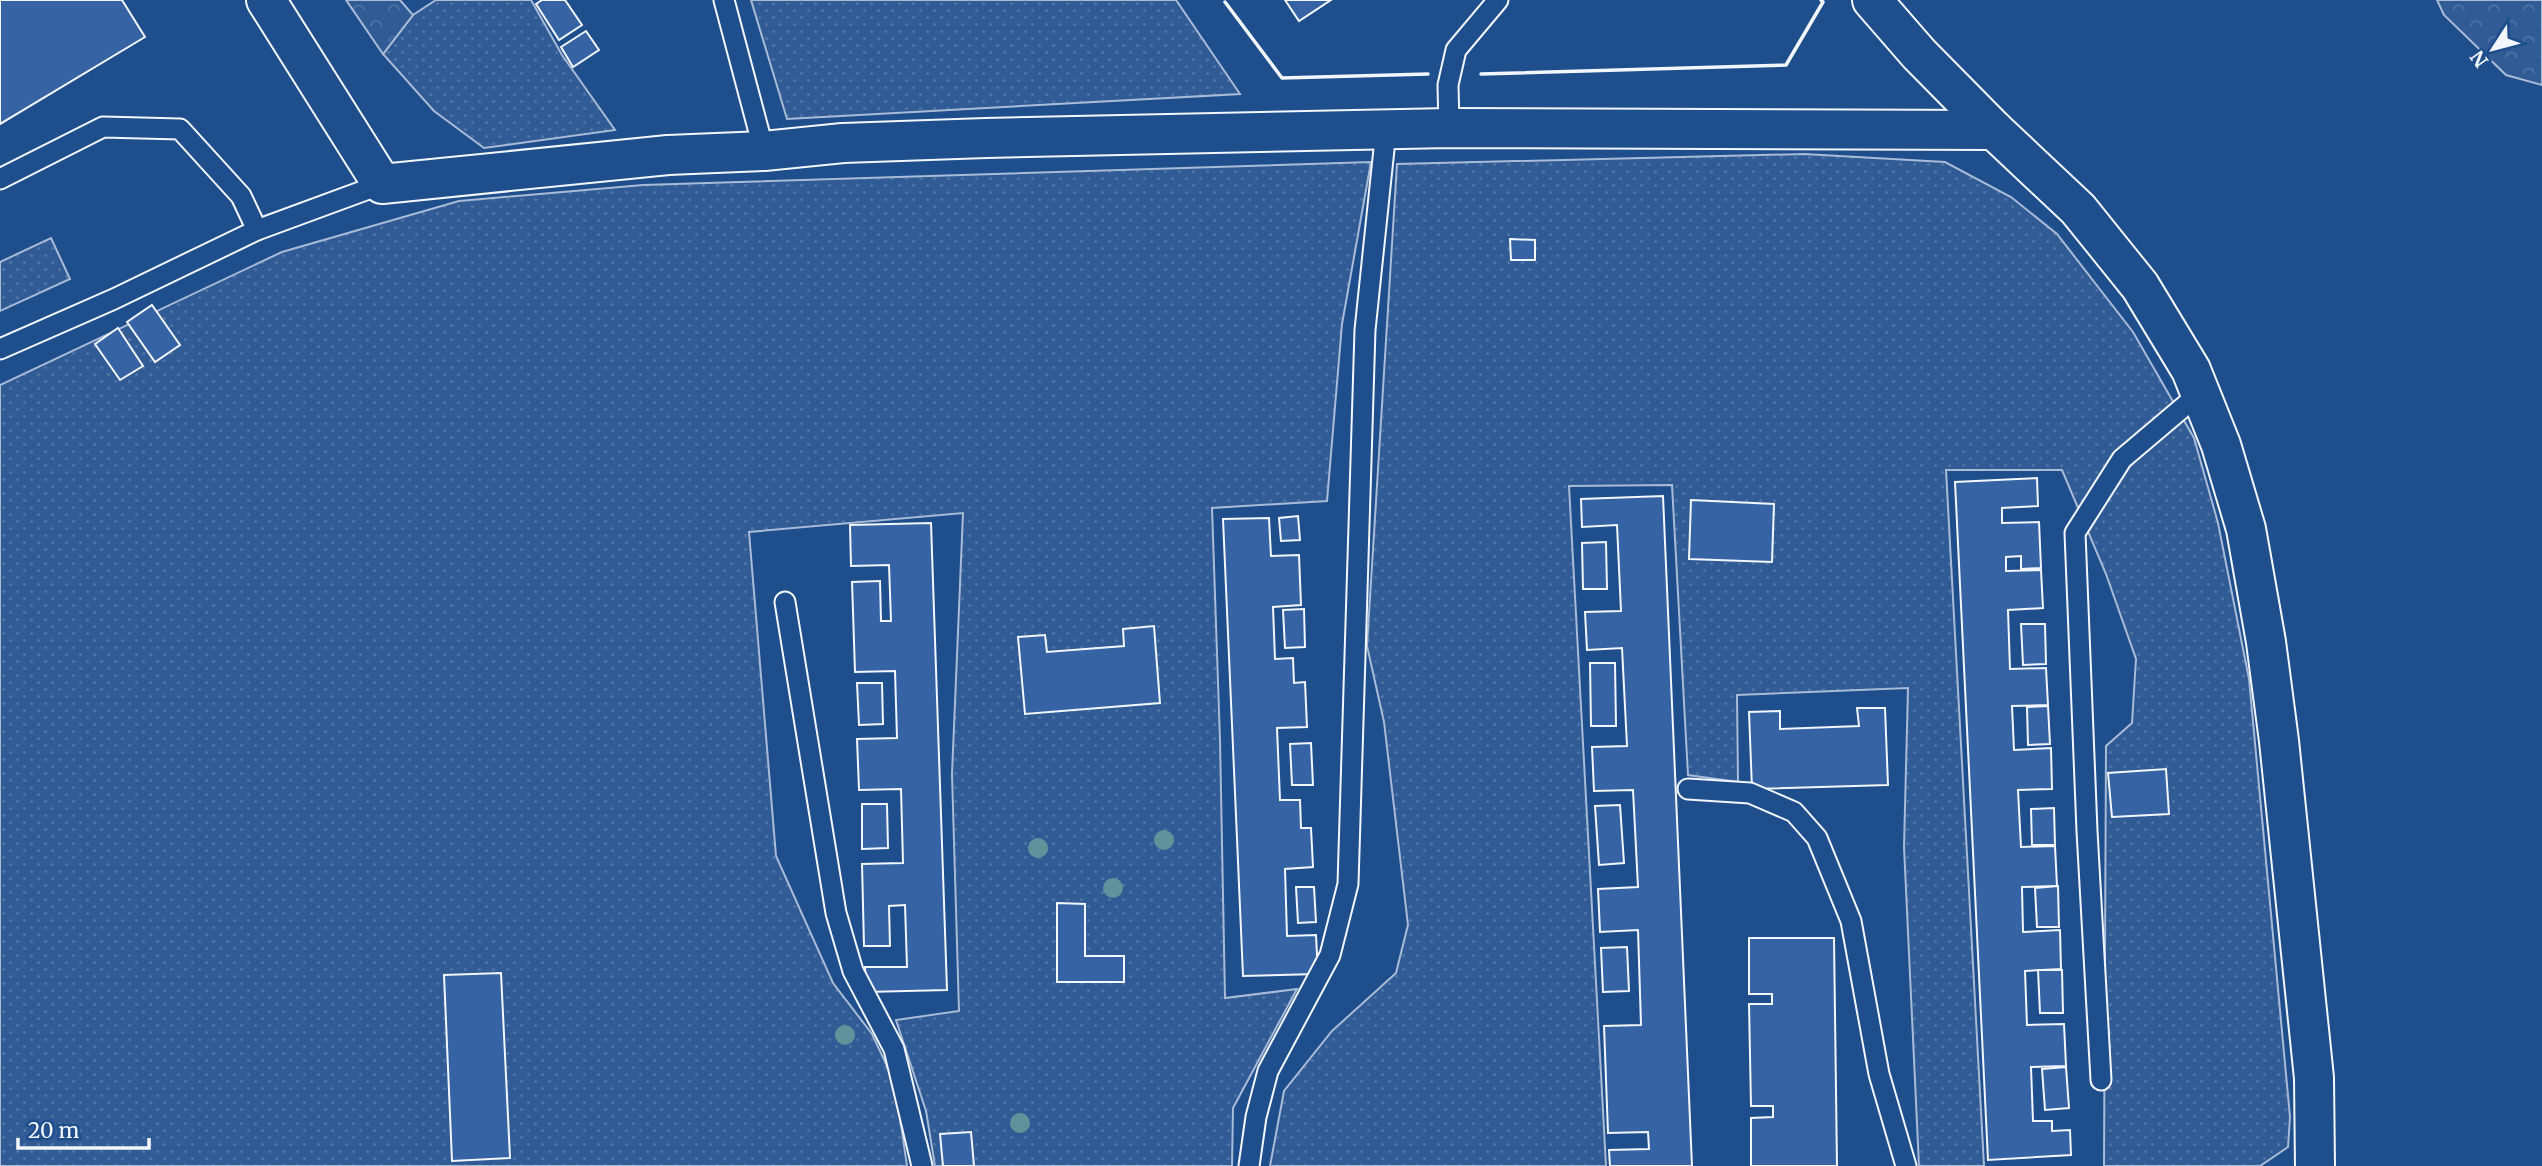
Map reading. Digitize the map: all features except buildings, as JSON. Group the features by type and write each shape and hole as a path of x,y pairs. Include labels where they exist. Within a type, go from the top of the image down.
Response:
{"street":[{"path":"266,0 383,184 668,156 764,151 843,143 986,138 1449,128 1994,130"},
{"path":"1872,0 1994,130 2078,209 2140,286 2191,370 2221,445 2246,528 2266,642 2286,803 2314,1078 2315,1166"}],"lane":[{"path":"724,0 764,151"},
{"path":"1449,128 1448,85 1457,50 1498,0"},
{"path":"0,179 103,127 180,129 241,196 257,230"},
{"path":"1249,1166 1256,1117 1268,1071 1330,955 1348,884 1365,330 1386,130"},
{"path":"0,349 114,299 257,230 383,184"},
{"path":"2101,1080 2087,831 2075,533 2122,459 2200,393"},
{"path":"785,602 836,913 853,971 894,1049 922,1166"},
{"path":"1688,789 1751,793 1794,812 1817,838 1851,921 1879,1074 1906,1166"}],"green space":[{"path":"346,0 400,0 413,15 383,54"},
{"path":"436,0 531,0 562,55 615,130 484,148 434,111 383,54 413,15"},
{"path":"751,0 1176,0 1240,94 787,119"},
{"path":"2437,0 2542,0 2542,85 2506,75 2444,15"},
{"path":"1804,154 1945,162 2011,197 2057,234 2133,332 2194,438 2218,523 2249,679 2290,1117 2288,1147 2260,1166 2104,1166 2106,746 2132,723 2136,659 2106,574 2062,470 1946,470 1984,1166 1919,1166 1904,847 1908,688 1737,695 1738,782 1688,775 1672,485 1569,486 1606,1166 1270,1166 1284,1091 1332,1031 1396,973 1408,925 1384,722 1367,646 1397,164"},
{"path":"1371,162 1342,324 1327,501 1212,508 1225,998 1297,989 1233,1108 1232,1166 935,1166 926,1111 896,1020 959,1011 952,774 963,513 749,532 776,856 833,983 872,1034 895,1083 907,1166 0,1166 0,385 282,252 459,201 643,185"},
{"path":"51,238 70,279 0,311 0,262"}],"wall":[{"path":"1481,74 1786,65 1823,2 1821,0"},
{"path":"1225,2 1282,78 1428,74"}]}
